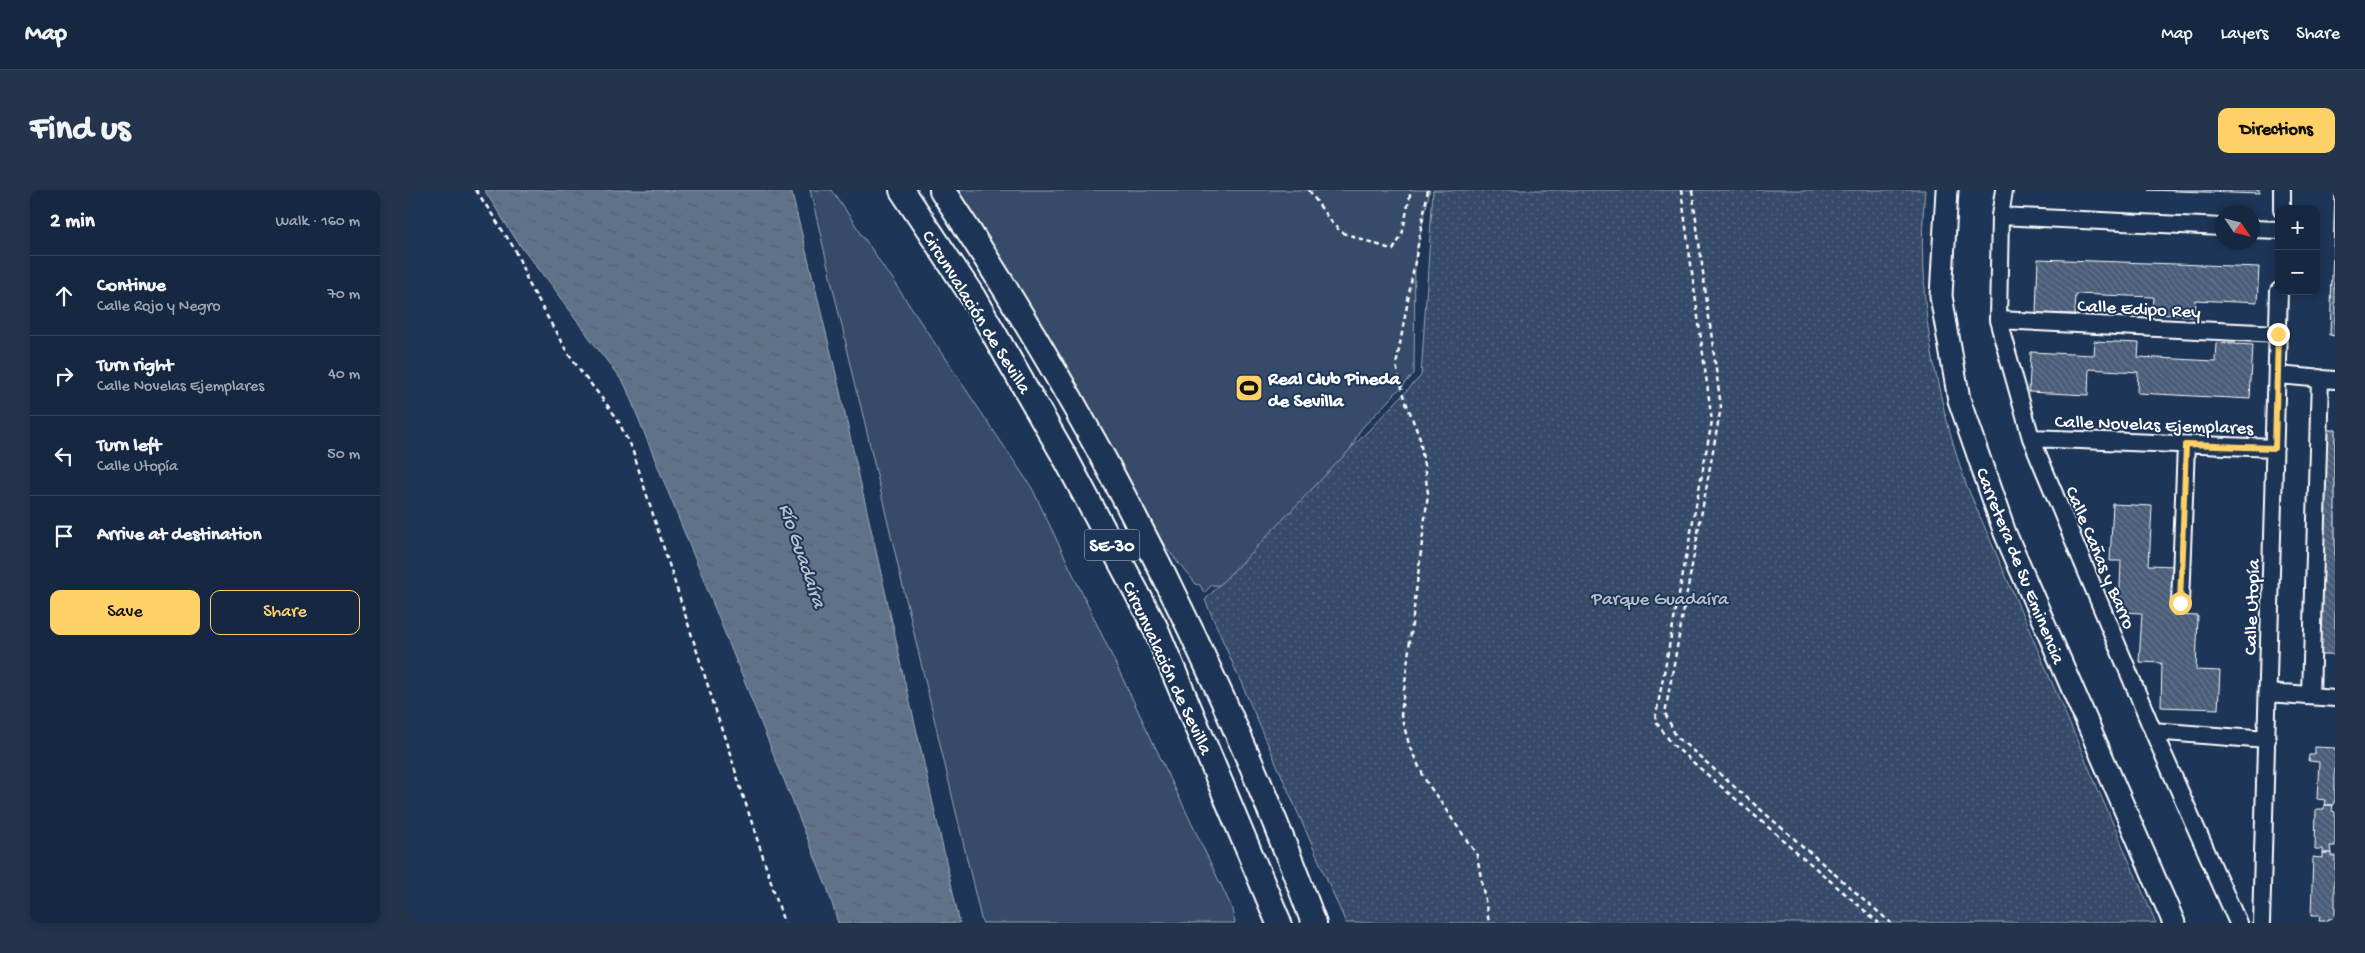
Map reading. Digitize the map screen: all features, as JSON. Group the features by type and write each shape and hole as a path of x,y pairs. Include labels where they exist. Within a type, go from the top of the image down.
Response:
{"highway":[{"name":"Circunvalación de Sevilla","path":"902,190 978,306 1066,459 1155,627 1278,923"},
{"name":"Circunvalación de Sevilla","path":"942,190 1000,277 1100,452 1182,613 1241,741 1314,923"},
{"path":"1290,860 1322,923"}],"main road":[{"name":"Carretera de Su Eminencia","path":"1947,190 1941,296 1959,400 2005,533 2174,923"}],"street":[{"name":"Calle Cañas y Barro","path":"2004,190 2000,216 1998,320 2031,438 2152,731 2238,923"},
{"path":"2282,190 2282,205"},
{"path":"2000,216 2215,227"},
{"path":"2260,229 2275,230"},
{"name":"Calle Utopía","path":"2261,923 2279,295"},
{"name":"Calle Edipo Rey","path":"1998,320 2278,334"},
{"path":"2277,375 2328,379 2311,696"},
{"name":"Calle Novelas Ejemplares","path":"2031,438 2275,448"},
{"path":"2180,603 2186,445"},
{"path":"2268,693 2335,698"},
{"path":"2152,731 2266,740"}],"path":[{"path":"476,190 516,250 528,282 568,354 617,418 633,452 784,923"},
{"path":"1310,190 1330,220 1341,232 1393,250 1402,235 1411,190"},
{"path":"1428,190 1396,366 1406,402 1420,439 1428,493 1401,715 1410,748 1426,781 1477,855 1489,923"},
{"path":"1681,190 1712,421 1655,720 1672,744 1879,923"},
{"path":"1692,190 1721,407 1665,713 1676,736 1892,923"}],"green space":[{"path":"810,190 832,190 1032,488 1231,906 1235,923 982,923"},
{"name":"Real Club Pineda de Sevilla","path":"958,190 1430,190 1415,258 1414,374 1361,429 1333,484 1230,586 1212,585 1204,593 1200,585 1196,584 1165,546"},
{"name":"Parque Guadaíra","path":"1433,190 1925,190 1923,265 1930,339 1936,376 1966,484 2156,923 1346,923 1205,600 1421,376"}],"water":[{"name":"Río Guadaíra","path":"484,190 791,190 834,365 960,923 838,923 827,887 625,385 519,244"}],"building":[{"path":"2149,190 2259,190 2259,194"},
{"path":"2335,191 2335,336 2330,335"},
{"path":"2038,259 2259,267 2257,303 2195,300 2194,316 2153,314 2154,297 2076,294 2075,314 2036,313"},
{"path":"2094,341 2139,343 2138,357 2215,361 2216,343 2253,345 2250,399 2137,393 2138,372 2089,369 2088,395 2029,392 2031,352 2093,355"},
{"path":"2324,430 2335,430 2335,655 2316,655"},
{"path":"2113,504 2152,506 2149,565 2175,566 2173,615 2198,616 2196,670 2220,671 2218,709 2161,707 2162,663 2139,662 2142,613 2119,612 2121,561 2110,561"},
{"path":"2315,747 2335,748 2335,803 2333,805 2324,805 2325,800 2317,799 2319,762 2309,761 2310,755 2315,755"},
{"path":"2324,805 2333,805 2332,811 2335,812 2335,846 2330,846 2331,853 2322,853 2322,849 2315,849 2316,809 2324,809"},
{"path":"2322,853 2331,853 2331,856 2335,856 2335,919 2328,919 2328,921 2319,921 2320,916 2311,916 2313,857 2322,858"}],"place":[{"name":"Real Club Pineda de Sevilla","path":"1249,388"}],"route":[{"path":"2180,603 2186,445 2275,448 2278,334"}]}
